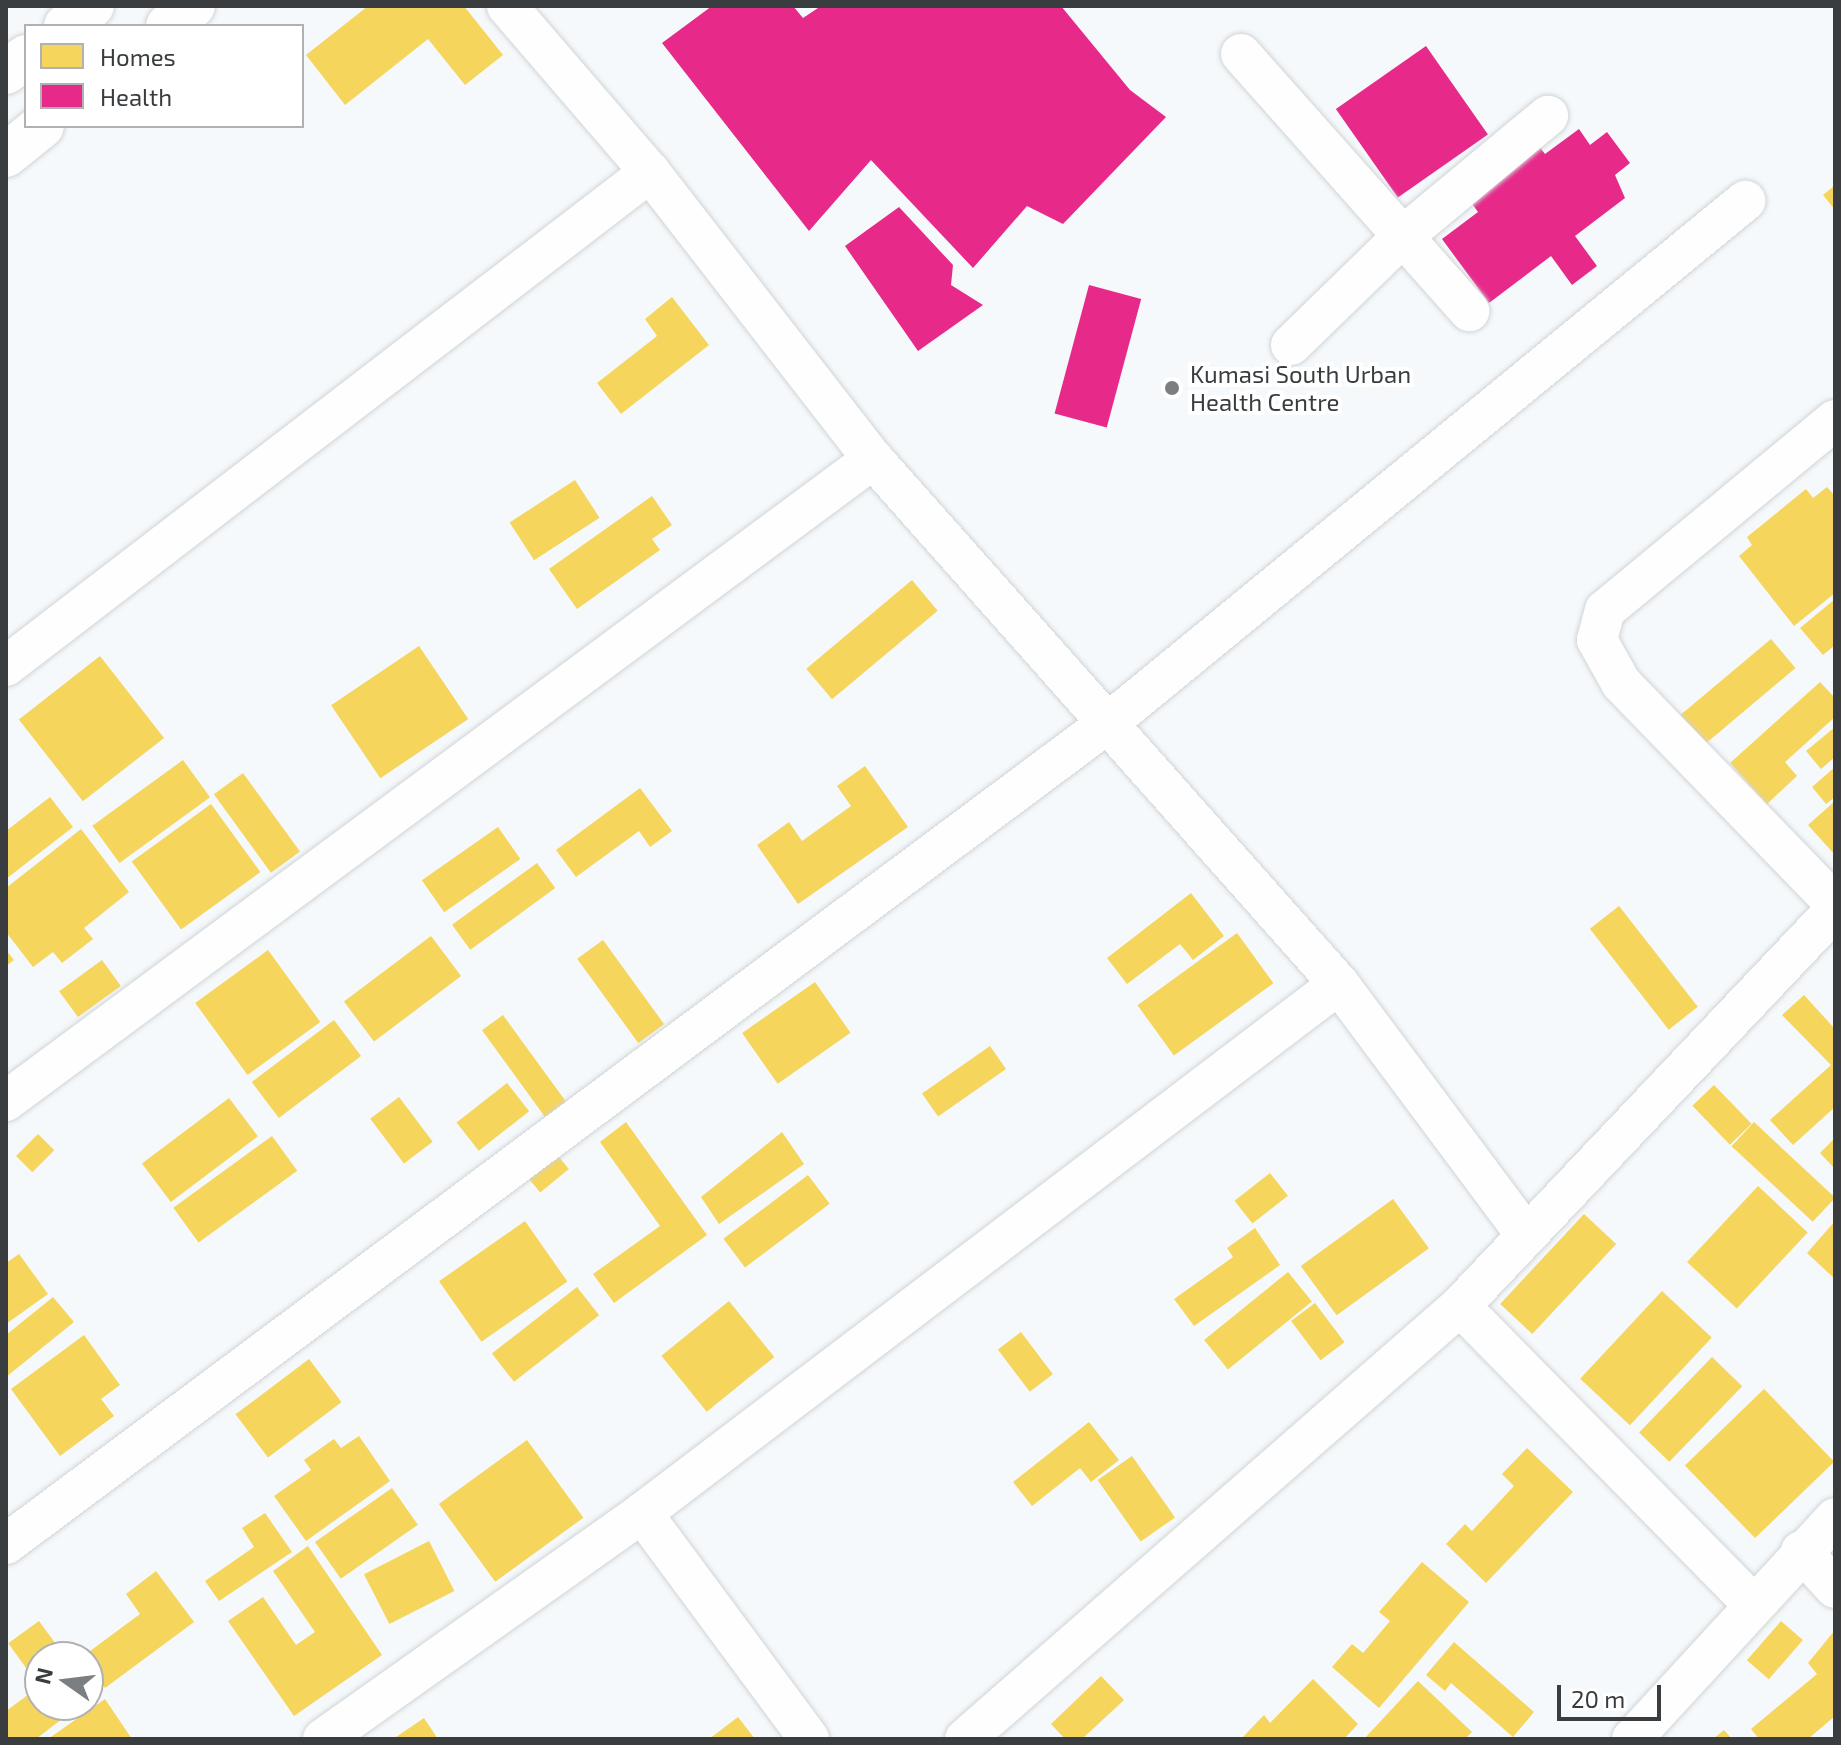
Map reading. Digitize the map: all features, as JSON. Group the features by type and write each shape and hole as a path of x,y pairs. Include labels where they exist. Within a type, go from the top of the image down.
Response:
{"main road":[{"path":"69,24 92,6"},
{"path":"170,24 193,6"},
{"path":"6,72 24,58"},
{"path":"6,155 40,128"}],"street":[{"path":"507,6 650,172 873,459 1339,984 1527,1236"},
{"path":"1241,54 1469,311"},
{"path":"1291,345 1402,237 1548,116"},
{"path":"6,666 650,172"},
{"path":"6,1544 1108,723 1745,201"},
{"path":"965,1739 1460,1306 1835,907 1621,683 1597,640 1605,610 1835,420"},
{"path":"6,1101 873,459"},
{"path":"323,1739 642,1513 1339,984"},
{"path":"1460,1306 1754,1605"},
{"path":"642,1513 809,1739"},
{"path":"1632,1739 1801,1551 1835,1518"},
{"path":"1801,1551 1835,1588"}],"building: Homes":[{"path":"368,6 464,6 503,55 465,85 428,39 345,105 306,55"},
{"path":"1835,185 1835,210 1823,195"},
{"path":"672,297 709,345 621,414 597,383 657,336 645,319"},
{"path":"575,480 600,518 534,560 510,522"},
{"path":"1827,487 1835,496 1835,593 1794,626 1739,556 1752,545 1747,537 1806,489 1813,498"},
{"path":"652,496 672,525 652,539 660,550 577,609 549,569"},
{"path":"912,580 938,611 832,699 806,669"},
{"path":"1835,599 1835,645 1823,655 1800,628"},
{"path":"1771,639 1795,668 1697,750 1673,721"},
{"path":"419,646 468,719 380,778 331,705"},
{"path":"100,656 164,738 83,801 19,719"},
{"path":"1820,682 1835,698 1835,717 1785,762 1797,776 1767,804 1730,763"},
{"path":"1835,727 1835,757 1821,769 1806,751"},
{"path":"183,760 210,797 119,863 92,826"},
{"path":"865,766 908,827 798,904 757,845 789,822 802,841 851,806 837,786"},
{"path":"1835,767 1835,797 1826,804 1812,787"},
{"path":"243,773 300,851 271,873 214,794"},
{"path":"640,788 672,831 650,847 639,831 576,877 556,850"},
{"path":"50,797 73,827 6,879 6,831"},
{"path":"1835,801 1835,855 1808,825"},
{"path":"211,804 260,872 181,930 132,862"},
{"path":"498,827 520,859 444,912 422,880"},
{"path":"81,829 129,892 84,928 93,939 62,963 53,952 33,967 6,932 6,888"},
{"path":"537,863 555,888 470,950 452,925"},
{"path":"1191,893 1224,936 1193,960 1180,944 1127,984 1107,958"},
{"path":"1619,906 1698,1007 1669,1030 1590,929"},
{"path":"1237,933 1273,983 1174,1055 1137,1005"},
{"path":"431,936 461,976 374,1042 344,1002"},
{"path":"603,940 664,1024 638,1043 577,959"},
{"path":"6,950 14,960 6,966"},
{"path":"268,950 320,1022 248,1075 195,1003"},
{"path":"102,960 121,986 78,1017 59,991"},
{"path":"815,982 851,1033 778,1084 742,1033"},
{"path":"1804,995 1835,1029 1835,1107 1793,1145 1770,1120 1831,1065 1782,1015"},
{"path":"503,1015 566,1102 545,1117 482,1030"},
{"path":"334,1020 361,1056 279,1118 252,1082"},
{"path":"990,1046 1006,1069 938,1117 922,1094"},
{"path":"507,1083 529,1111 479,1151 457,1122"},
{"path":"1714,1085 1752,1124 1730,1145 1692,1106"},
{"path":"399,1097 433,1142 404,1163 370,1119"},
{"path":"229,1098 258,1136 171,1202 142,1164"},
{"path":"626,1122 707,1235 614,1303 593,1274 660,1226 600,1142"},
{"path":"1754,1122 1835,1198 1813,1222 1731,1146"},
{"path":"782,1132 804,1164 719,1224 701,1197"},
{"path":"38,1134 54,1150 32,1172 16,1156"},
{"path":"272,1136 297,1171 199,1242 173,1208"},
{"path":"1835,1138 1835,1169 1820,1153"},
{"path":"555,1152 569,1169 540,1192 526,1175"},
{"path":"1270,1173 1288,1196 1252,1224 1235,1201"},
{"path":"808,1175 830,1204 745,1268 723,1239"},
{"path":"1758,1186 1808,1232 1737,1308 1687,1262"},
{"path":"1393,1199 1429,1248 1337,1315 1301,1266"},
{"path":"1584,1214 1616,1244 1532,1334 1500,1304"},
{"path":"525,1221 567,1282 481,1342 439,1281"},
{"path":"1835,1221 1835,1279 1807,1253"},
{"path":"1255,1228 1280,1265 1194,1326 1174,1299 1233,1257 1227,1248"},
{"path":"19,1254 48,1294 6,1324 6,1263"},
{"path":"1288,1272 1312,1302 1228,1369 1204,1340"},
{"path":"577,1287 599,1315 514,1382 492,1353"},
{"path":"1662,1291 1712,1337 1630,1425 1580,1379"},
{"path":"53,1297 74,1322 6,1377 6,1335"},
{"path":"729,1301 774,1357 707,1412 661,1356"},
{"path":"1315,1303 1344,1342 1321,1360 1291,1321"},
{"path":"1021,1332 1053,1374 1030,1392 998,1349"},
{"path":"84,1335 120,1385 101,1399 114,1416 60,1456 11,1389"},
{"path":"1712,1357 1742,1386 1669,1462 1639,1433"},
{"path":"309,1359 341,1402 268,1457 236,1414"},
{"path":"1764,1389 1834,1462 1755,1538 1685,1465"},
{"path":"1089,1422 1119,1460 1091,1482 1080,1468 1032,1506 1013,1482"},
{"path":"359,1436 390,1481 306,1541 274,1496 311,1470 304,1460 334,1439 341,1448"},
{"path":"527,1440 583,1518 495,1582 439,1504"},
{"path":"1527,1448 1573,1492 1486,1583 1446,1544 1465,1524 1472,1531 1514,1486 1502,1474"},
{"path":"1132,1456 1175,1517 1141,1542 1098,1480"},
{"path":"392,1488 418,1525 341,1579 315,1542"},
{"path":"265,1513 292,1552 219,1601 205,1581 254,1547 242,1528"},
{"path":"429,1541 454,1591 389,1624 364,1574"},
{"path":"308,1546 382,1655 294,1716 228,1621 263,1597 296,1645 315,1632 273,1571"},
{"path":"1422,1562 1469,1602 1379,1708 1332,1667 1352,1644 1363,1653 1390,1621 1379,1612"},
{"path":"156,1571 194,1622 105,1688 104,1641 140,1614 126,1594"},
{"path":"39,1621 54,1641 24,1641 24,1665 8,1643"},
{"path":"1781,1621 1803,1640 1769,1679 1747,1660"},
{"path":"1835,1630 1835,1716 1808,1739 1759,1739 1751,1729 1817,1674 1808,1663"},
{"path":"1454,1642 1534,1712 1513,1737 1451,1683 1445,1691 1426,1675"},
{"path":"1101,1676 1124,1700 1082,1739 1065,1739 1051,1724"},
{"path":"1313,1679 1358,1724 1344,1739 1241,1739 1264,1715 1270,1723"},
{"path":"1418,1681 1472,1732 1465,1739 1364,1739"},
{"path":"24,1698 24,1721 59,1721 36,1739 6,1739 6,1711"},
{"path":"104,1700 132,1739 48,1739 74,1721 104,1721"},
{"path":"738,1717 755,1739 709,1739"},
{"path":"424,1718 438,1739 393,1739"},
{"path":"1724,1730 1732,1739 1713,1739"}],"building: Health":[{"path":"712,6 793,6 803,18 821,6 1061,6 1130,90 1166,117 1063,224 1027,206 973,268 871,160 809,231 662,43"},
{"path":"1426,46 1488,134 1398,198 1336,109"},
{"path":"1579,129 1590,145 1607,132 1630,163 1615,175 1625,198 1575,236 1597,266 1572,285 1551,256 1489,303 1442,239 1478,212 1465,194 1535,141 1545,154"},
{"path":"899,207 953,265 951,285 983,305 918,351 845,246"},
{"path":"1089,285 1141,299 1107,427 1055,413"}],"place":[{"name":"Kumasi South Urban Health Centre","path":"1172,388"}]}
